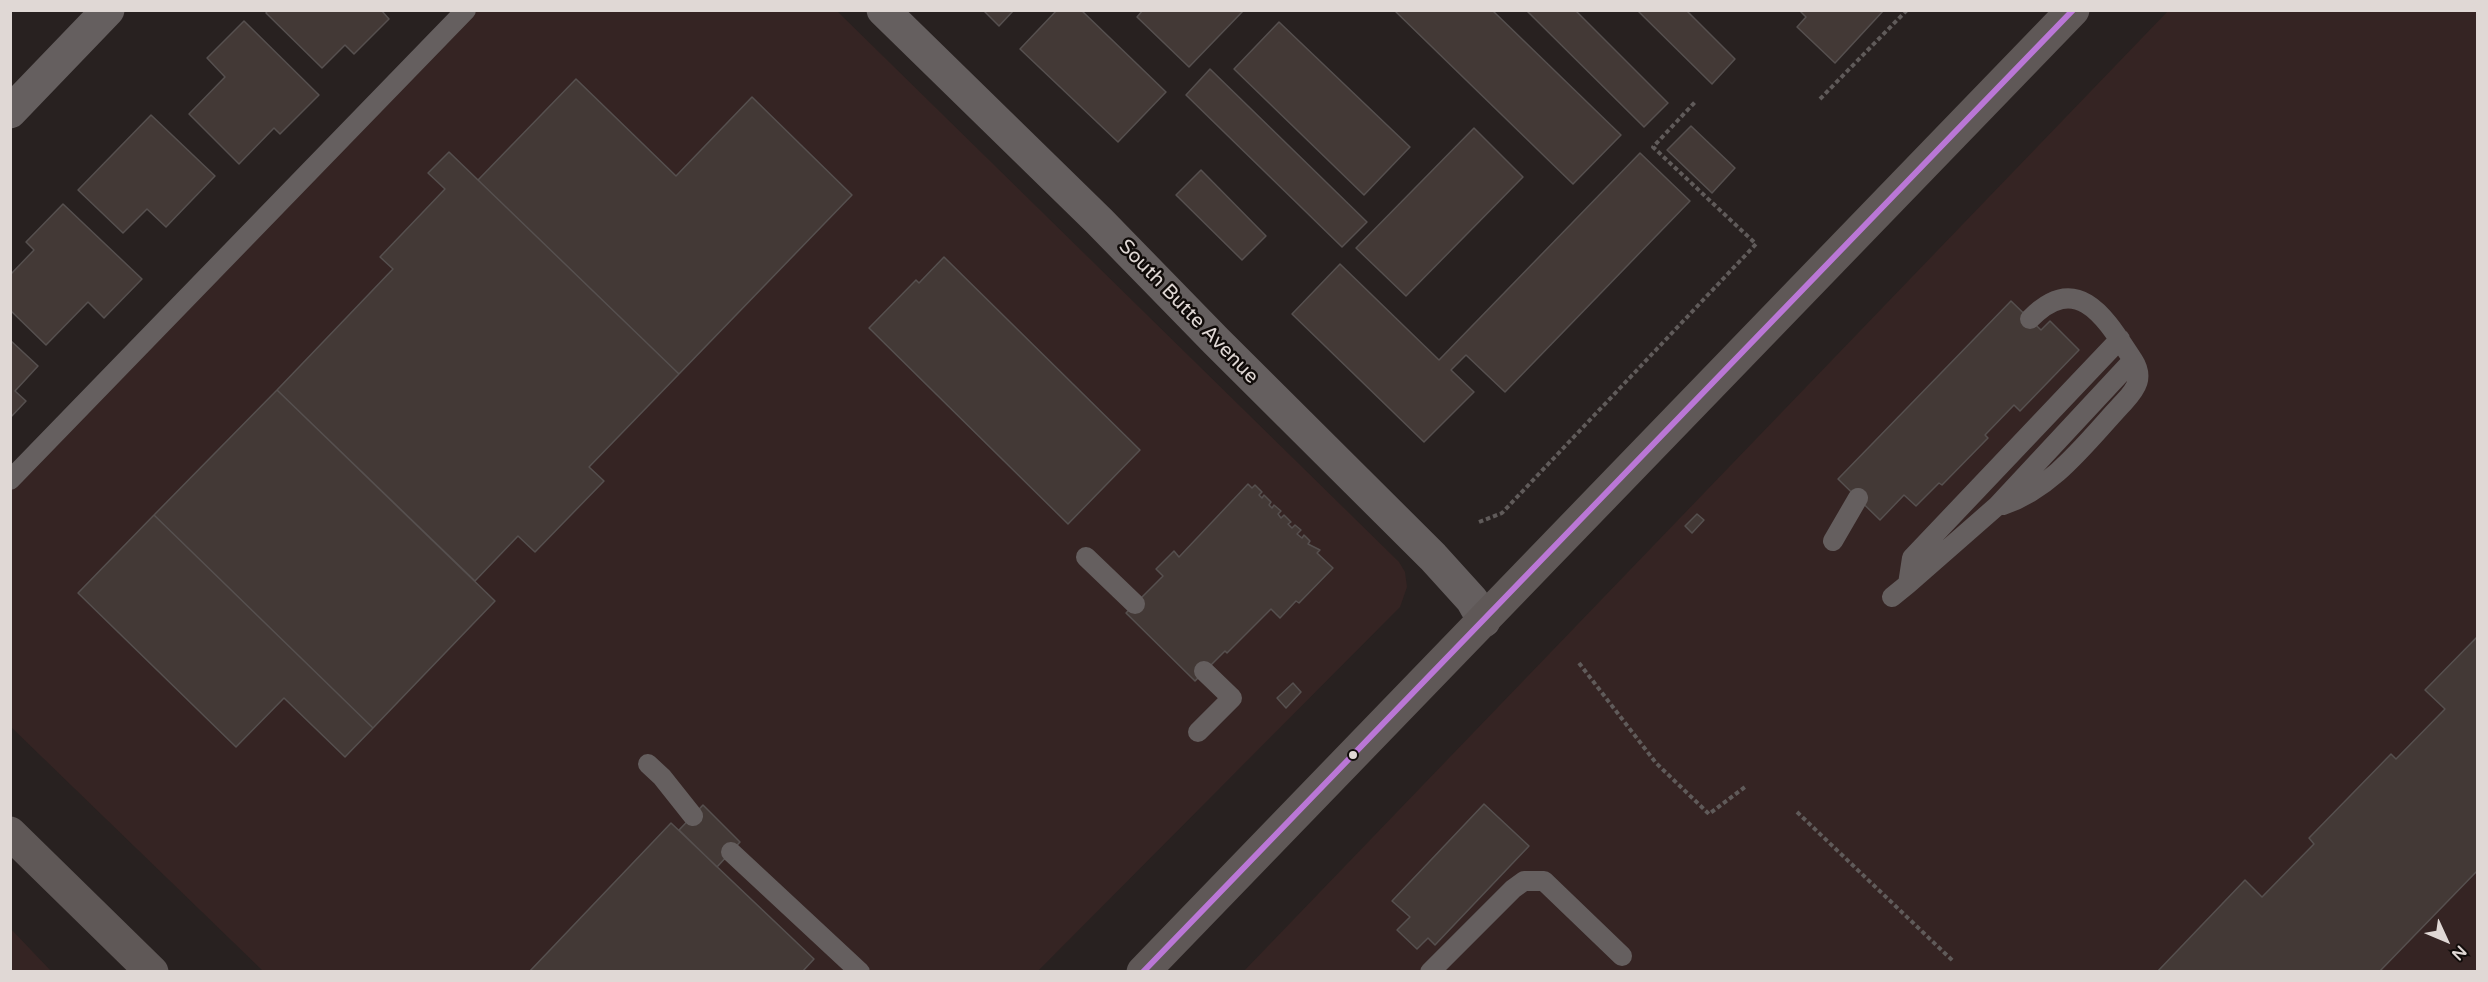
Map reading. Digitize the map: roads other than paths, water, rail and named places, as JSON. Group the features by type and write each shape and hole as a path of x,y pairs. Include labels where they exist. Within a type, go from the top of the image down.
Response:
{"main road":[{"path":"1143,972 2073,10"},
{"path":"10,833 152,972"}],"street":[{"path":"10,112 108,10"},
{"name":"South Butte Avenue","path":"883,10 1099,221 1425,549 1472,600 1484,621"}],"lane":[{"path":"10,480 466,10"},
{"path":"1892,597 1997,506 2133,360 2110,325 2088,303 2072,299 2058,300 2041,308 2030,319"},
{"path":"1908,584 1912,558 2120,339"},
{"path":"1833,541 1858,498"},
{"path":"1086,557 1135,604"},
{"path":"1198,732 1232,698 1204,671"},
{"path":"648,764 662,777 693,816"},
{"path":"730,852 860,972"},
{"path":"1430,972 1513,889 1524,881 1544,881 1622,956"}]}
